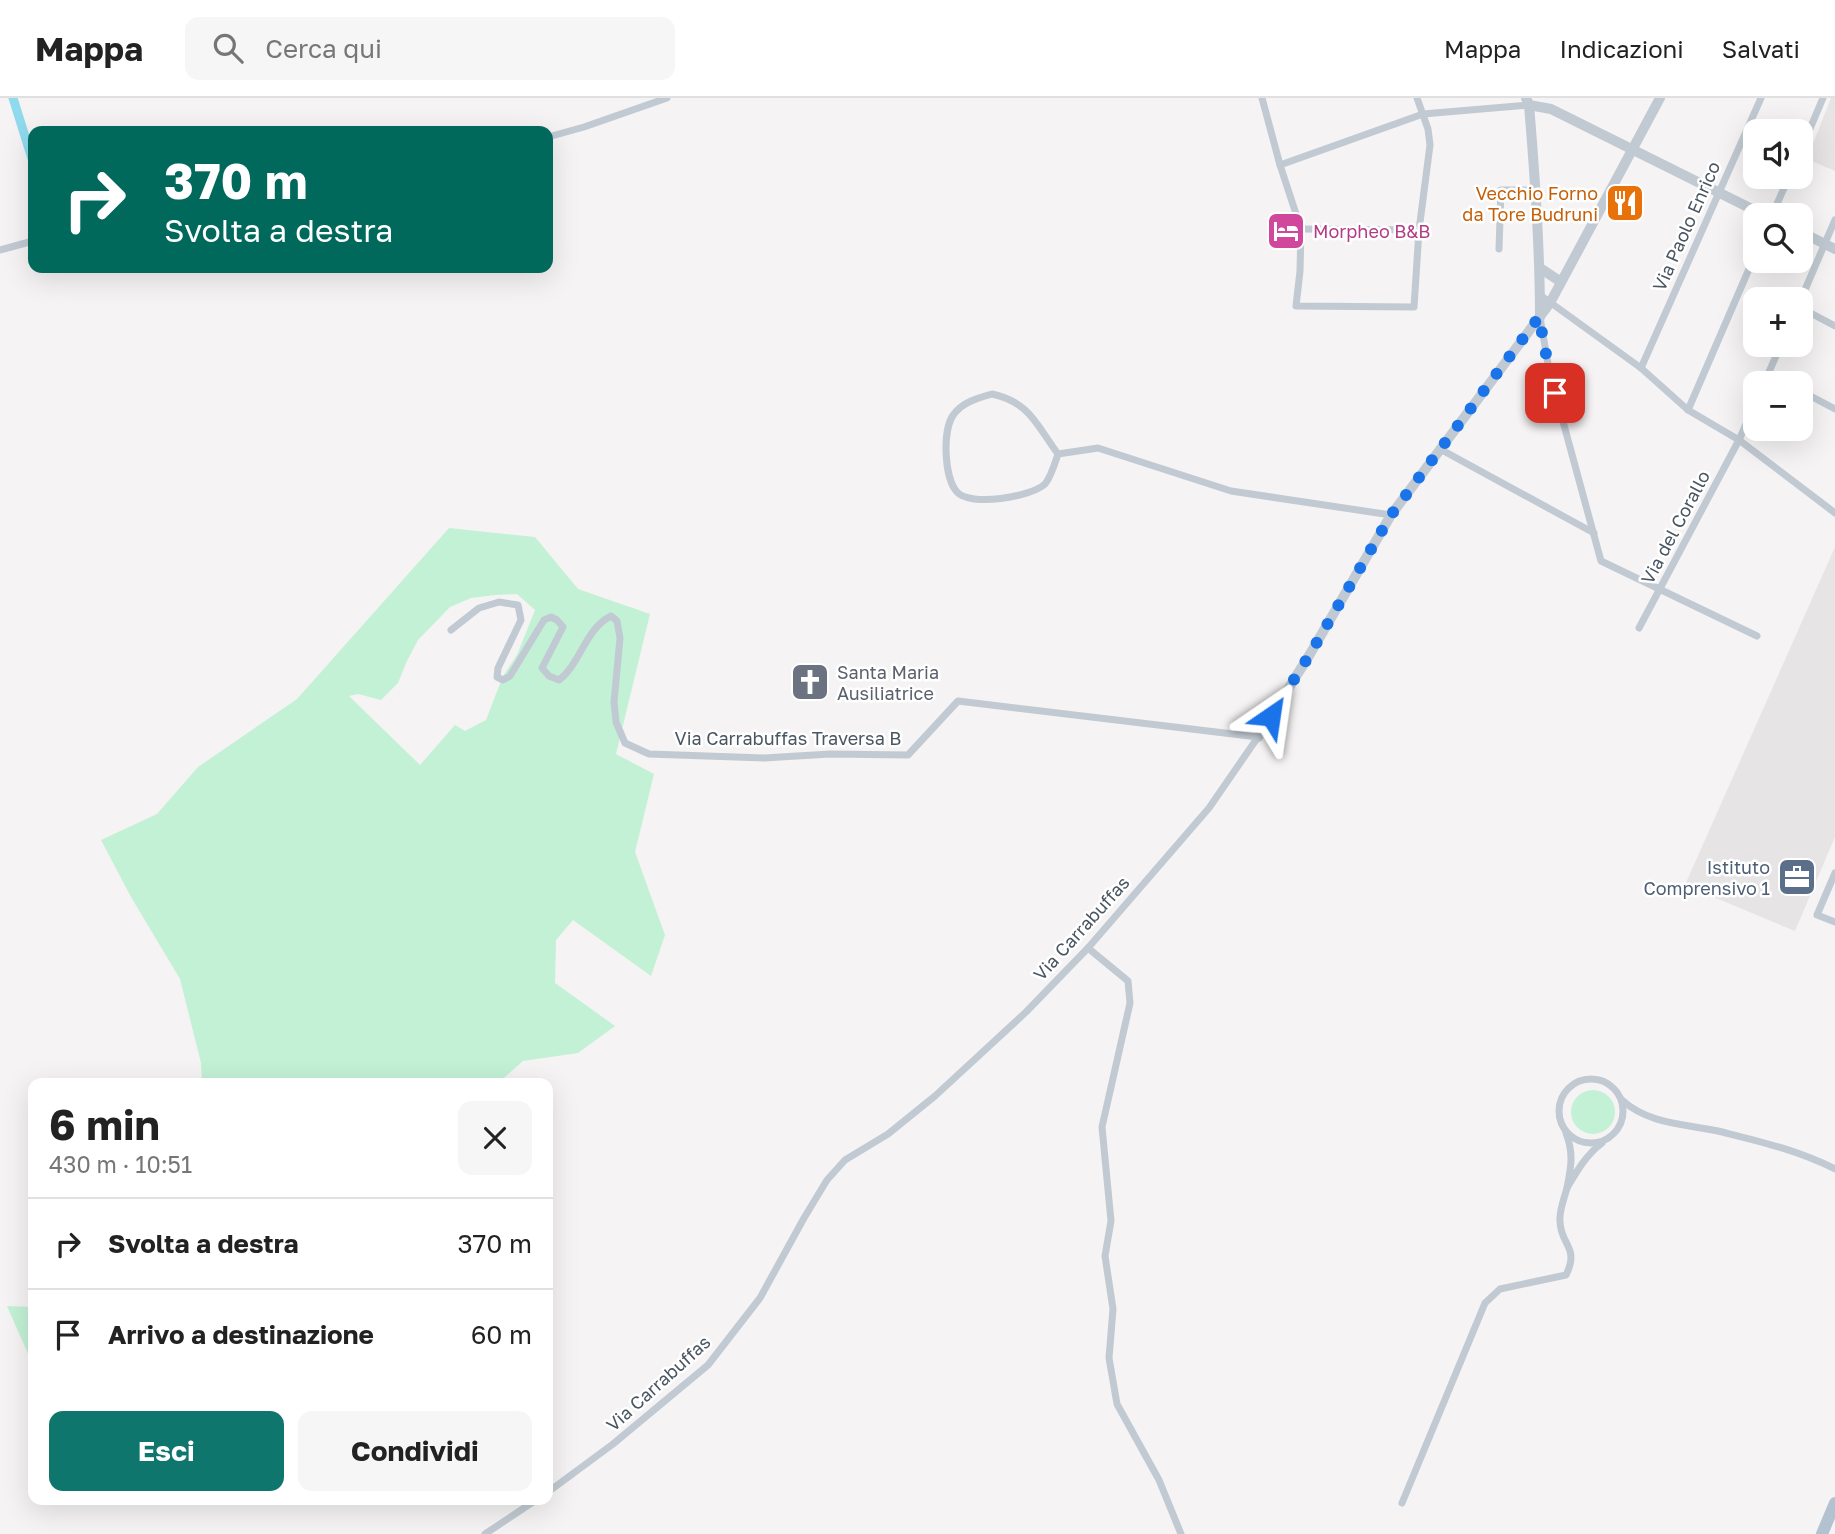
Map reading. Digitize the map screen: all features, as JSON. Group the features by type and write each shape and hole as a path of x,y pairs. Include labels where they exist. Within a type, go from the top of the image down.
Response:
{"main road":[{"path":"1822,1534 1835,1503"}],"street":[{"path":"553,135 584,127 667,98"},
{"path":"1262,98 1301,229 1296,306 1414,307 1419,230 1430,145 1429,128 1417,98"},
{"path":"1540,268 1561,282 1660,98"},
{"name":"Via Paolo Enrico","path":"1642,368 1760,98"},
{"path":"1813,122 1823,98"},
{"path":"1280,165 1423,114 1527,101 1551,109 1743,204"},
{"path":"1527,101 1536,190 1540,268 1539,317 1549,370 1601,561 1756,636"},
{"path":"1499,249 1501,190 1536,190"},
{"path":"1806,287 1835,220"},
{"path":"1301,229 1419,230"},
{"path":"1813,238 1835,249"},
{"path":"0,250 28,243"},
{"path":"1688,410 1747,273"},
{"name":"Via Carrabuffas","path":"553,1488 613,1444 708,1365 760,1298 827,1180 845,1160 888,1134 935,1096 1026,1012 1087,948 1209,808 1310,654 1391,515 1550,303 1561,282"},
{"path":"1539,295 1642,368 1688,410 1739,440 1835,513"},
{"path":"1813,315 1835,326"},
{"path":"992,394 1007,397 1031,414 1058,454 1045,484 1034,490 990,500 964,498 956,491 951,480 947,463 946,431 954,414 973,399 992,394"},
{"path":"1813,397 1835,409"},
{"name":"Via del Corallo","path":"1639,628 1743,431"},
{"path":"1058,454 1098,448 1231,491 1391,515"},
{"path":"1440,449 1594,533"},
{"name":"Via Carrabuffas Traversa B","path":"451,630 479,608 499,602 518,605 521,620 498,668 497,677 503,680 510,676 544,620 551,617 558,620 562,627 542,668 549,676 559,680 567,673 594,629 611,616 617,621 620,638 614,702 616,722 625,743 649,754 764,758 830,754 908,755 958,701 1258,737"},
{"path":"1835,873 1817,915 1835,922"},
{"path":"1087,948 1128,981 1130,1003 1102,1127 1111,1221 1105,1256 1113,1310 1109,1359 1117,1404 1159,1479 1181,1534"},
{"path":"1402,1503 1485,1303 1500,1289 1566,1275 1571,1264 1572,1255 1560,1230 1559,1218 1572,1157 1559,1109 1564,1094 1576,1083 1587,1079 1598,1079 1617,1090 1624,1111 1617,1132 1609,1139 1587,1144 1579,1142 1566,1132"},
{"path":"1622,1100 1652,1118 1788,1149 1835,1169"},
{"path":"1622,1122 1638,1112"},
{"path":"1567,1188 1584,1160 1604,1141"},
{"path":"485,1534 528,1505"}],"shaded area":[{"path":"1831,98 1835,98 1835,171 1813,162 1813,144"},
{"path":"1835,547 1835,837 1795,931 1685,885"}],"green space":[{"path":"449,528 535,537 578,589 650,614 616,754 654,774 635,852 665,935 651,976 573,920 556,940 555,983 615,1026 578,1053 523,1061 504,1078 202,1078 201,1063 180,979 101,840 157,814 198,767 297,699","holes":["517,594 535,610 517,655 503,676 486,720 465,731 455,725 420,765 349,696 358,694 381,700 398,683 418,640 450,607 471,598"]},
{"path":"1593,1090 1608,1097 1615,1112 1608,1127 1593,1134 1578,1127 1571,1112 1578,1097"},
{"path":"7,1306 28,1307 28,1354"}],"waterway":[{"path":"13,98 28,146"}],"place":[{"name":"Vecchio Forno da Tore Budruni","path":"1625,203"},
{"name":"Morpheo B&B","path":"1286,231"},
{"name":"Santa Maria Ausiliatrice","path":"810,682"},
{"name":"Istituto Comprensivo 1","path":"1797,877"}],"route":[{"path":"1271,716 1391,515 1539,317 1555,393"}]}
